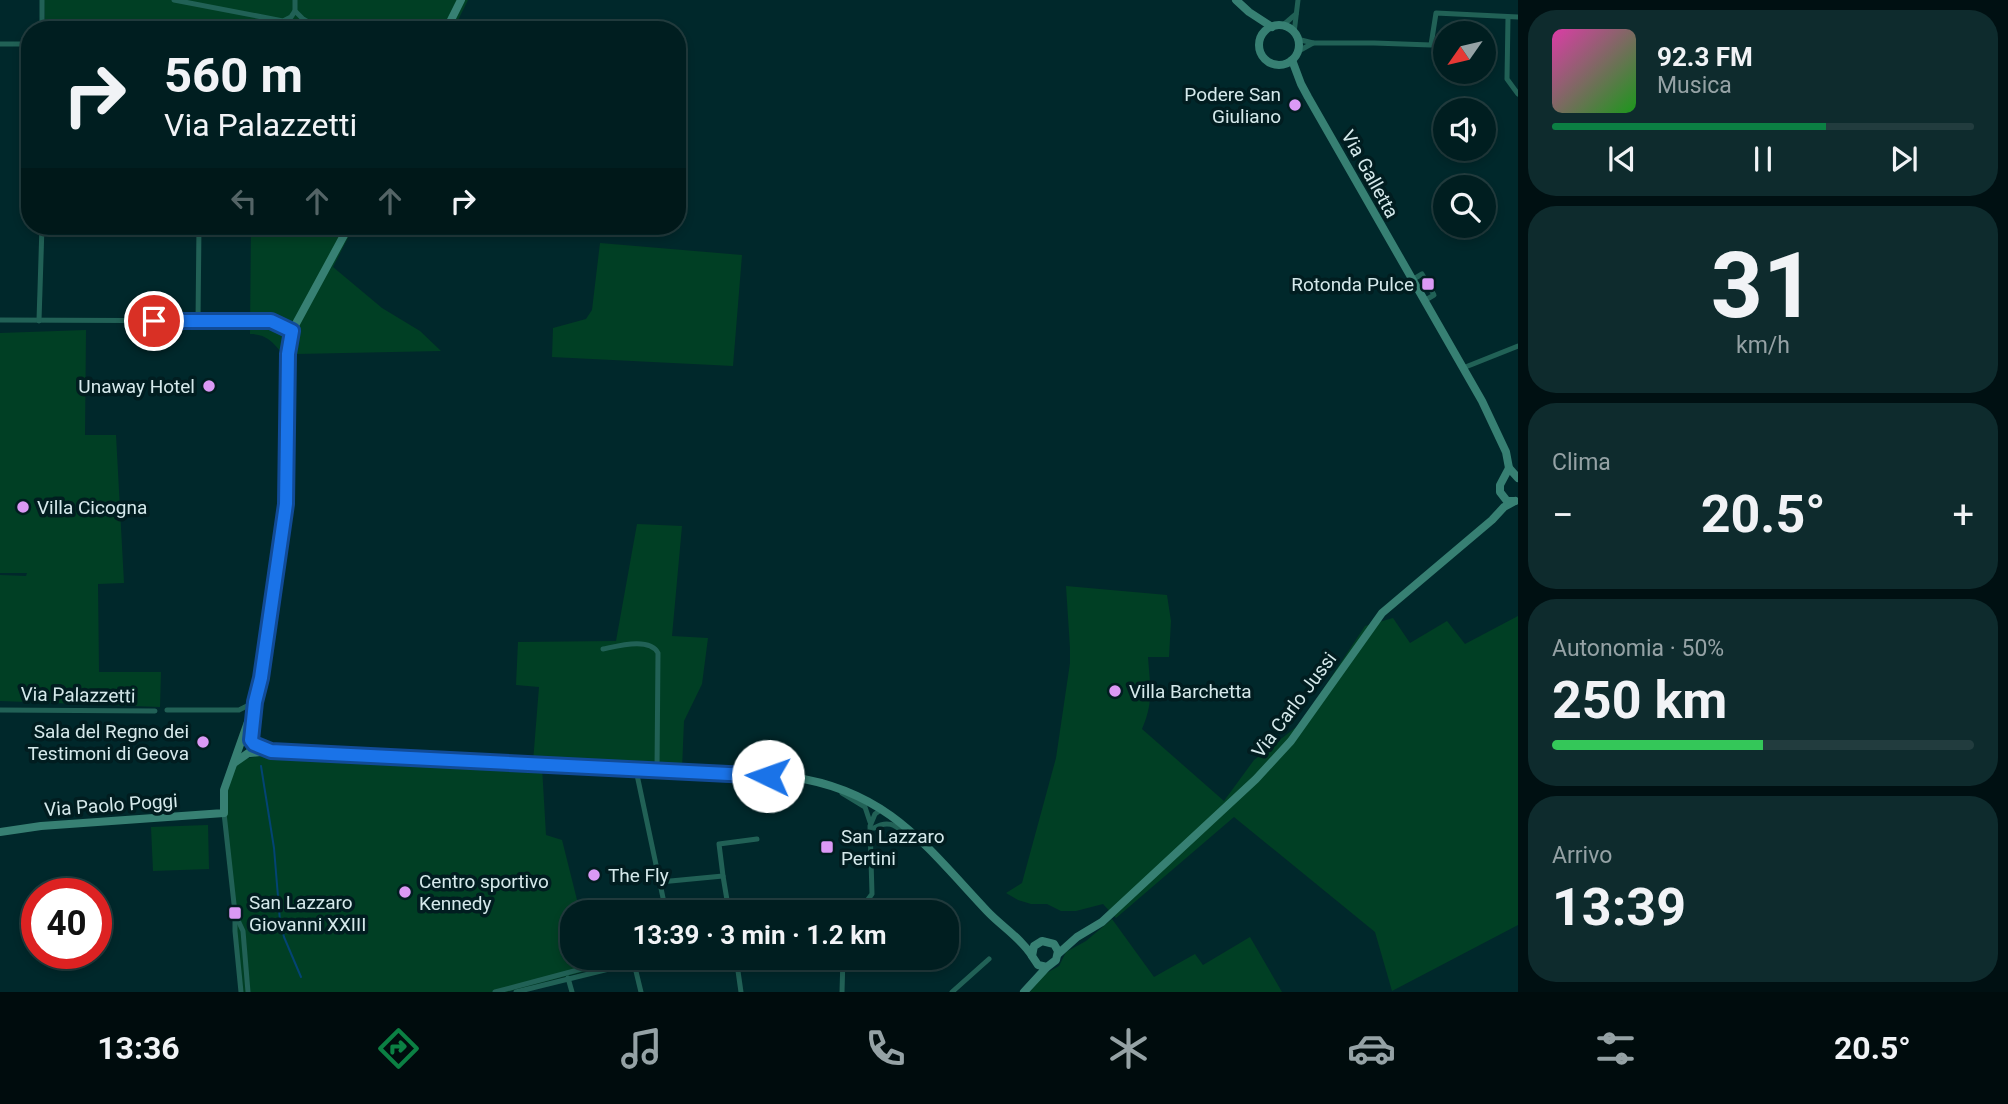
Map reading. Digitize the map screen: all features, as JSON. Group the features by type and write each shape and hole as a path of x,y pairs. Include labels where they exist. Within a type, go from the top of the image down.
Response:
{"street":[{"path":"42,0 42,21"},
{"path":"174,0 283,21 295,11 295,0"},
{"path":"450,21 461,0"},
{"path":"1236,0 1272,27"},
{"path":"1295,56 1298,0"},
{"path":"295,11 306,21"},
{"path":"1249,12 1262,35"},
{"path":"1282,26 1313,43 1431,45 1436,13 1518,17"},
{"path":"1296,14 1282,26 1272,27 1262,35 1259,42 1262,55 1272,64 1279,65 1313,43"},
{"path":"1508,17 1507,79 1518,94"},
{"path":"0,44 21,44"},
{"name":"Via Galletta","path":"1295,56 1301,84 1463,368 1496,430 1506,452 1509,468 1518,479"},
{"name":"Via Galletta","path":"1279,65 1301,84"},
{"path":"39,321 41,235"},
{"path":"198,321 199,235"},
{"path":"241,992 224,790 261,678 286,504 288,354 292,331 344,235"},
{"path":"0,320 271,321 292,331"},
{"path":"1463,368 1518,346"},
{"path":"1498,514 1502,501 1500,485 1509,468"},
{"path":"1504,480 1510,477 1518,479"},
{"name":"Via Carlo Jussi","path":"1501,496 1507,500 1517,500"},
{"name":"Via Carlo Jussi","path":"1058,954 1077,937 1102,922 1256,779 1291,741 1382,613 1517,500"},
{"path":"603,649 648,644 655,647 658,653 657,771"},
{"path":"167,710 239,710 255,702"},
{"path":"231,765 250,748 255,702"},
{"name":"Via Palazzetti","path":"0,710 155,711"},
{"path":"239,710 249,719"},
{"path":"240,743 246,738 250,748"},
{"path":"240,743 241,752 250,748 792,777 835,786 855,794 898,820 1003,928 1024,945 1038,965 1047,967"},
{"path":"636,770 664,900"},
{"path":"835,786 865,807 872,825"},
{"path":"869,900 872,894 870,837 877,812 882,809"},
{"name":"Via Paolo Poggi","path":"0,832 41,826 224,813"},
{"path":"872,825 891,824 922,842"},
{"path":"727,900 719,844 757,839"},
{"path":"660,882 723,876"},
{"path":"235,913 243,931 248,992"},
{"path":"1003,928 1025,939 1047,942 1056,947 1058,954 1053,964 1027,989"},
{"name":"Via Carlo Jussi","path":"1047,942 1077,937"},
{"path":"1027,989 1034,946 1047,942"},
{"path":"952,992 989,959"},
{"path":"516,992 585,970"},
{"path":"636,970 641,992"},
{"path":"738,970 741,992"},
{"path":"842,992 843,970"},
{"path":"495,992 567,976"},
{"path":"567,976 572,992"}],"green space":[{"path":"44,0 468,0 458,21 45,21"},
{"path":"251,235 349,235 333,267 382,308 420,331 441,351 296,354 281,352 268,339 250,334"},
{"path":"600,243 742,255 733,366 552,357 553,328 586,319 592,310"},
{"path":"86,330 85,435 116,435 124,583 98,584 99,672 161,672 160,707 0,701 0,575 26,576 27,573 0,573 0,333"},
{"name":"Centro sportivo Kennedy","path":"637,524 682,526 672,636 708,638 702,684 684,721 682,769 542,767 546,835 562,840 577,900 560,900 560,970 590,970 507,992 243,992 223,790 240,762 252,757 272,755 533,762 539,687 516,685 518,642 616,641"},
{"path":"1066,586 1167,595 1171,621 1169,657 1148,657 1150,702 1142,729 1224,801 1254,760 1300,724 1365,626 1393,618 1410,643 1447,621 1465,644 1518,616 1518,925 1392,991 1375,932 1234,817 1116,918 1103,904 1076,911 1061,911 1047,904 1031,904 1018,900 1006,893 1022,883 1056,758 1070,663"},
{"path":"208,825 209,869 153,871 151,827"},
{"path":"1112,919 1154,977 1195,954 1203,965 1250,937 1282,992 1030,992 1043,975 1059,966 1066,952 1086,941"}],"waterway":[{"path":"261,766 274,848 280,921 301,977"}],"place":[{"name":"Podere San Giuliano","path":"1295,105"},
{"name":"Rotonda Pulce","path":"1428,284"},
{"name":"Unaway Hotel","path":"209,386"},
{"name":"Villa Cicogna","path":"23,507"},
{"name":"Villa Barchetta","path":"1115,691"},
{"name":"Sala del Regno dei Testimoni di Geova","path":"203,742"},
{"name":"San Lazzaro Pertini","path":"827,847"},
{"name":"The Fly","path":"594,875"},
{"name":"Centro sportivo Kennedy","path":"405,892"},
{"name":"San Lazzaro Giovanni XXIII","path":"235,913"}],"route":[{"path":"154,321 271,321 292,331 288,354 286,504 261,678 255,702 251,740 254,744 271,751 768,776"}]}
